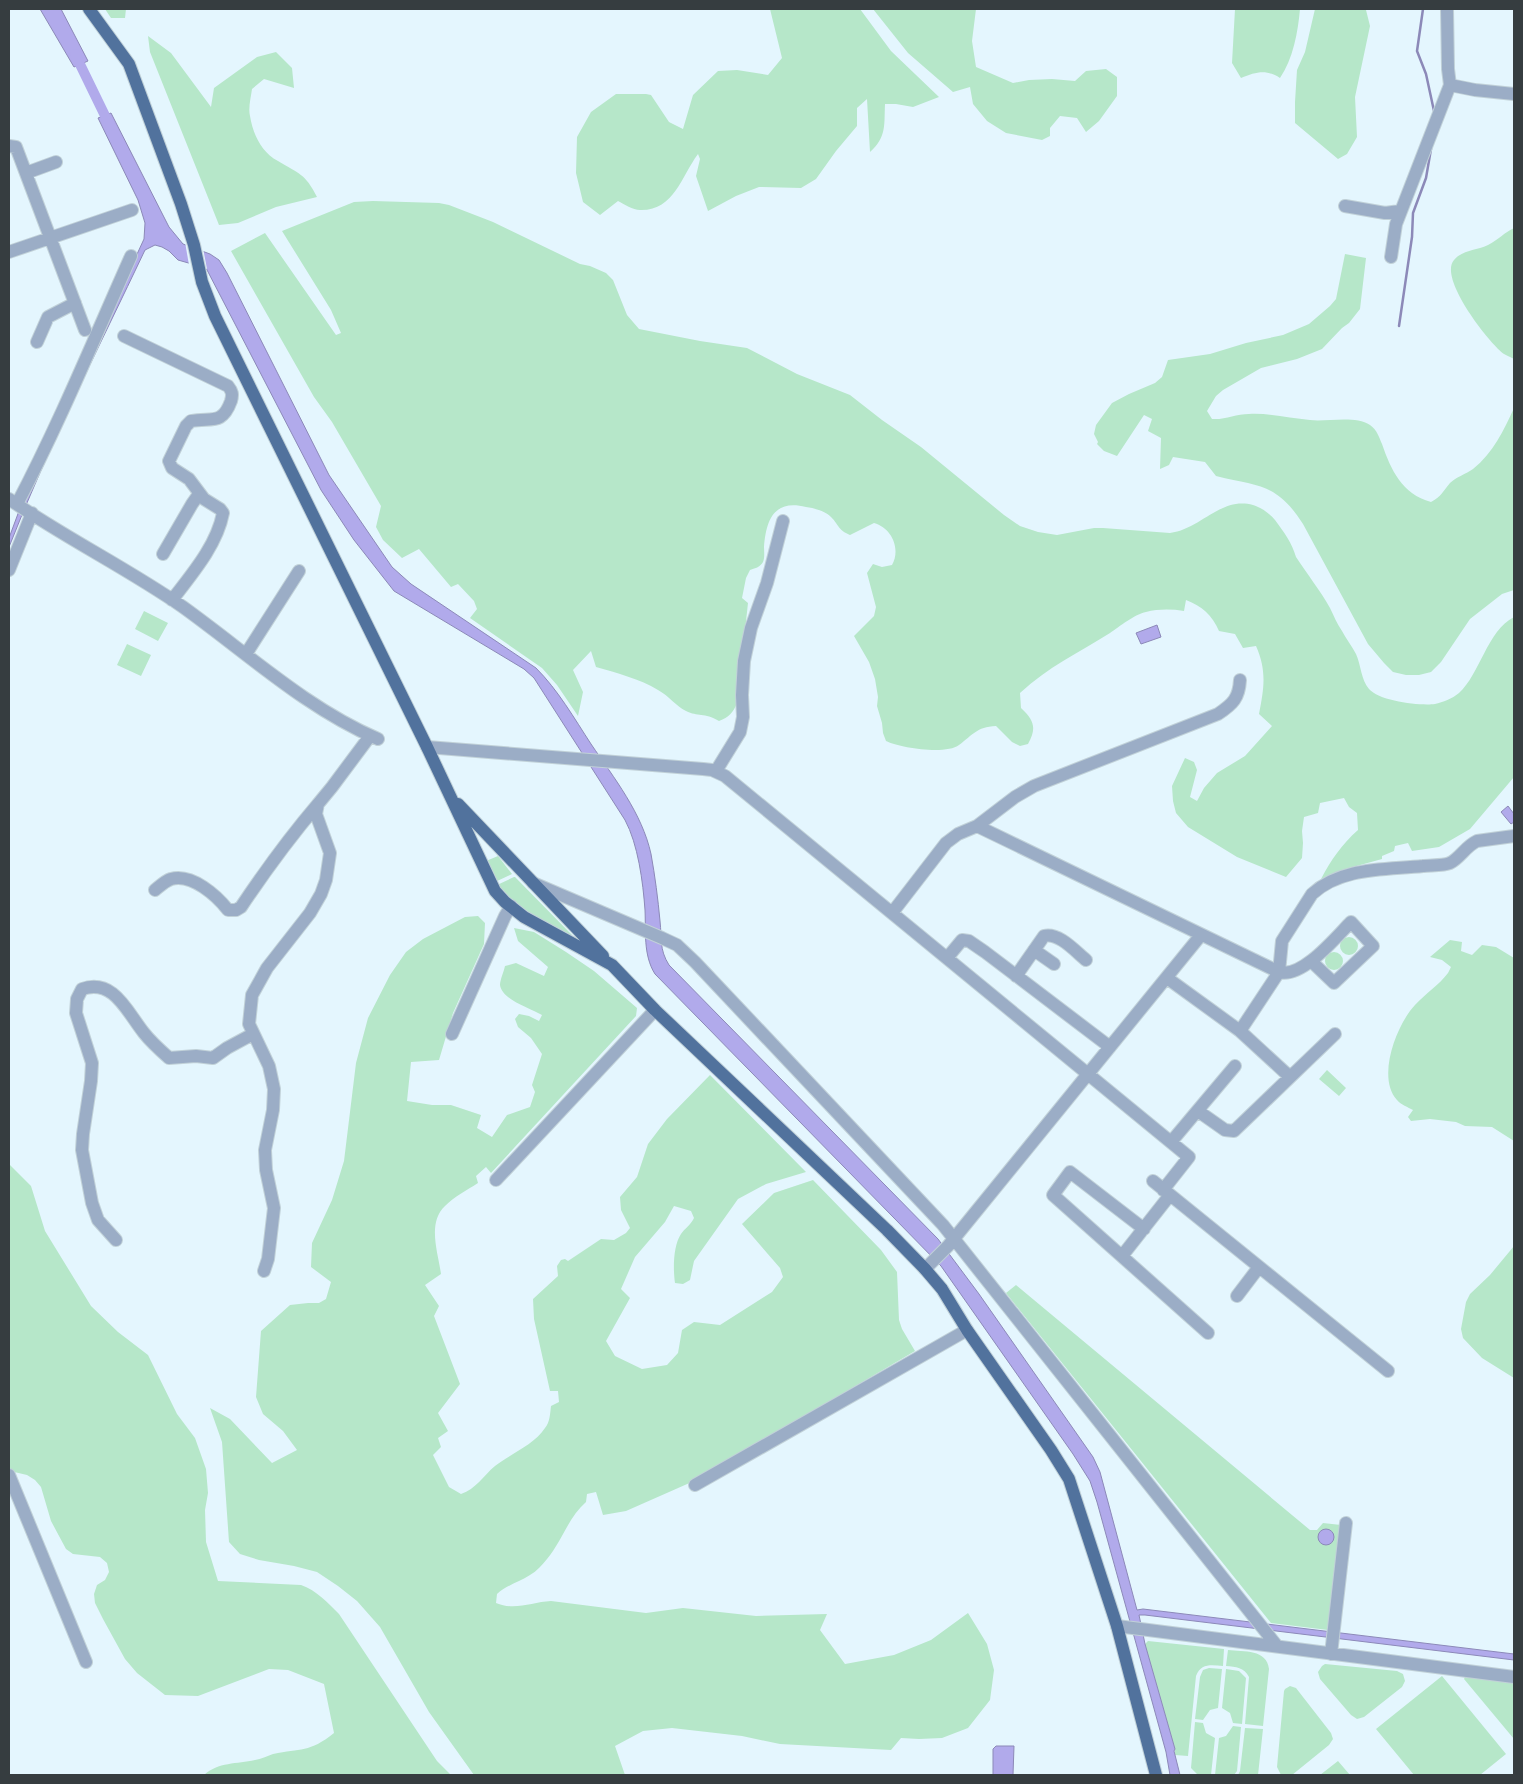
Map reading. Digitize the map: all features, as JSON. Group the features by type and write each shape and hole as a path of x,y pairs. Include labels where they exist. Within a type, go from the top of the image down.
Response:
{"main road":[{"path":"89,9 129,64 173,180 194,245 202,282 215,316 427,747 495,891 524,917 612,965"},
{"path":"450,797 655,1010 887,1230 929,1266 966,1330 1052,1450 1069,1478 1117,1626 1156,1775"}],"street":[{"path":"1390,257 1400,211 1450,85 1447,9"},
{"path":"1450,85 1514,94"},
{"path":"9,146 16,147 85,330"},
{"path":"26,173 56,162"},
{"path":"1345,206 1385,213 1400,211"},
{"path":"9,252 132,210"},
{"path":"9,570 20,506 30,478 131,256"},
{"path":"37,342 48,317 75,303"},
{"path":"124,336 228,386 232,391 232,398 228,408 220,418 191,421 186,426 169,461 172,468 190,479 199,494 223,512 222,521 213,540 196,568 172,600"},
{"path":"163,554 199,494"},
{"path":"20,506 148,590 172,600 324,710 374,738 297,829 241,907 236,910 228,910 216,896 205,888 182,879 170,880 155,890"},
{"path":"716,771 740,732 744,717 742,696 744,661 751,628 768,583 782,521"},
{"path":"246,654 299,571"},
{"path":"892,913 946,843 958,834 977,826 1015,797 1034,786 1218,714 1229,707 1237,698 1240,692 1240,680"},
{"path":"427,747 716,771 725,776 1189,1157 1144,1228 1122,1256"},
{"path":"264,1271 268,1259 274,1208 266,1170 265,1150 273,1110 274,1089 269,1066 249,1024 249,1014 255,987 267,968 310,913 321,894 326,880 330,854 316,814 318,804"},
{"path":"977,826 1132,900 1144,908 1285,974 1304,967 1311,960 1352,922 1373,946 1334,983 1311,960"},
{"path":"1240,1030 1279,972 1284,936 1312,894 1329,881 1358,872 1449,863 1477,841 1514,836"},
{"path":"533,883 677,945 695,962 951,1242 1277,1646"},
{"path":"452,1034 511,906"},
{"path":"929,1266 951,1242 1201,935"},
{"path":"1016,976 1044,936 1053,936 1086,960"},
{"path":"947,958 962,940 969,941 1110,1047"},
{"path":"1034,950 1054,964"},
{"path":"1166,978 1240,1030 1290,1077"},
{"path":"116,1240 98,1220 92,1203 82,1150 92,1063 76,1013 77,999 82,989 92,986 103,988 113,993 144,1033 169,1058 196,1056 213,1058 253,1034"},
{"path":"496,1180 655,1010"},
{"path":"1198,1110 1225,1130 1234,1131 1335,1034"},
{"path":"1171,1142 1235,1066"},
{"path":"1144,1228 1070,1172 1053,1195 1208,1333"},
{"path":"1152,1181 1388,1371"},
{"path":"1237,1296 1260,1267"},
{"path":"695,1485 966,1330"},
{"path":"9,1475 86,1662"},
{"path":"1331,1654 1346,1523"},
{"path":"1117,1626 1514,1676"}],"green space":[{"path":"105,9 126,9 125,18 111,18"},
{"path":"770,9 860,9 891,51 939,97 913,107 885,104 884,130 879,141 870,152 867,99 857,108 857,126 816,179 801,188 759,187 736,196 708,211 696,176 700,159 698,154 669,199 652,209 637,210 618,201 600,215 583,202 576,173 577,137 591,112 616,94 646,94 651,95 669,122 683,129 693,95 718,71 737,70 768,75 782,58"},
{"path":"873,9 976,9 972,41 976,67 1013,83 1052,79 1075,81 1086,71 1106,69 1117,77 1117,96 1099,121 1086,132 1077,118 1060,116 1050,128 1050,136 1042,140 1006,133 987,121 973,104 970,87 953,92 908,53"},
{"path":"1235,9 1300,9 1294,45 1285,71 1280,78 1270,73 1261,72 1241,78 1232,63"},
{"path":"1315,9 1363,9 1366,10 1370,26 1355,97 1357,137 1347,154 1338,159 1295,123 1297,70 1305,52"},
{"path":"148,36 171,53 211,107 214,88 257,57 276,52 292,68 294,88 264,79 252,89 249,110 251,123 262,148 272,157 305,178 317,197 276,207 238,223 219,225 150,52"},
{"path":"354,202 439,203 493,222 580,264 606,273 613,280 627,315 639,329 747,348 797,374 850,395 921,447 1020,526 1038,532 1057,535 1094,528 1170,533 1192,526 1231,505 1242,503 1253,505 1273,517 1285,533 1296,557 1326,601 1358,658 1366,685 1381,697 1400,702 1435,704 1453,697 1459,693 1473,675 1497,632 1514,617 1514,777 1470,829 1439,847 1412,851 1408,843 1395,846 1394,851 1382,856 1382,859 1342,870 1321,879 1337,853 1358,830 1357,813 1349,807 1344,798 1320,803 1318,813 1304,817 1302,858 1286,877 1237,857 1188,827 1176,813 1172,786 1185,758 1194,762 1197,770 1190,797 1197,801 1204,788 1217,773 1245,756 1272,726 1259,714 1264,680 1262,664 1256,646 1243,648 1235,634 1219,631 1206,612 1186,600 1184,611 1155,610 1132,618 1052,668 1020,693 1021,708 1029,716 1033,724 1033,733 1028,744 1020,746 1012,742 996,726 979,730 959,745 944,750 912,748 893,744 886,741 883,733 877,706 878,697 875,679 869,662 854,636 874,616 876,607 867,573 873,564 882,567 892,565 896,552 893,540 886,529 874,523 850,535 841,529 826,513 795,505 779,509 774,514 767,528 763,562 750,570 746,578 742,598 748,603 737,703 730,714 719,721 709,716 686,711 662,692 651,686 596,667 591,651 573,670 583,692 578,716 557,685 542,668 470,618 477,609 474,601 458,584 451,587 419,549 402,558 383,540 376,527 381,506 332,422 314,397 231,251 265,233 336,335 341,333 331,310 282,231"},
{"path":"1514,228 1514,359 1497,348 1467,310 1453,281 1451,269 1454,260 1461,254 1488,245"},
{"path":"1345,254 1366,258 1360,309 1349,323 1322,349 1297,359 1261,368 1223,390 1216,396 1207,411 1212,419 1257,414 1310,420 1357,420 1364,422 1376,431 1389,463 1399,480 1412,493 1431,502 1440,496 1452,481 1480,463 1502,433 1514,408 1514,590 1502,594 1470,619 1441,662 1431,672 1419,675 1393,672 1368,644 1303,524 1284,500 1275,493 1266,488 1216,476 1205,462 1173,457 1169,465 1160,469 1161,438 1148,431 1152,419 1144,415 1117,456 1104,451 1097,444 1098,442 1094,434 1096,425 1112,403 1155,383 1162,377 1168,360 1210,354 1246,343 1283,335 1309,324 1336,299"},
{"path":"144,611 168,623 158,641 135,629"},
{"path":"127,644 151,655 141,676 117,665"},
{"path":"498,856 512,874 495,882 486,861"},
{"path":"514,877 572,935 570,936 531,914 497,885"},
{"path":"478,916 485,923 484,944 453,1013 439,1060 411,1062 407,1101 432,1105 451,1105 481,1115 477,1128 492,1137 507,1115 530,1107 535,1092 532,1085 542,1054 531,1038 518,1027 515,1019 519,1014 539,1021 542,1015 511,999 502,990 500,983 505,966 516,963 544,976 548,967 518,941 514,928 534,932 566,952 594,971 637,1008 636,1016 491,1173 486,1167 476,1176 478,1183 445,1206 436,1221 435,1238 441,1274 425,1285 439,1306 434,1316 460,1384 438,1413 448,1431 438,1438 441,1447 433,1455 449,1487 461,1494 471,1489 495,1466 535,1439 547,1426 551,1406 559,1402 558,1391 550,1391 534,1319 533,1299 558,1276 557,1266 561,1260 565,1259 568,1261 601,1239 614,1240 626,1233 630,1228 621,1210 620,1197 637,1177 648,1144 667,1119 710,1075 806,1172 766,1184 738,1199 694,1261 690,1280 683,1284 675,1283 675,1251 678,1239 694,1218 691,1211 674,1206 665,1222 635,1257 621,1289 630,1298 606,1341 615,1356 642,1369 667,1365 678,1353 682,1330 694,1322 720,1325 772,1292 783,1277 780,1268 742,1224 774,1193 813,1180 881,1250 897,1272 899,1320 915,1351 694,1481 626,1511 603,1515 596,1492 587,1494 586,1502 574,1515 547,1559 533,1573 497,1594 496,1603 517,1606 551,1601 646,1613 683,1608 756,1616 827,1614 820,1630 845,1664 894,1655 931,1640 968,1613 987,1644 994,1670 990,1700 968,1728 942,1738 901,1738 891,1750 780,1744 742,1736 672,1728 643,1731 615,1746 625,1775 474,1775 429,1712 380,1627 357,1601 317,1572 259,1560 240,1554 229,1542 222,1442 210,1408 230,1419 272,1463 297,1450 283,1431 263,1414 256,1397 261,1331 290,1305 319,1303 326,1299 331,1282 311,1267 312,1243 332,1200 344,1161 356,1063 368,1018 390,975 406,952 423,939 465,917"},
{"path":"1345,937 1353,937 1358,942 1356,953 1345,955 1340,950 1340,942"},
{"path":"1450,940 1462,942 1461,951 1472,955 1482,945 1496,947 1514,958 1514,1141 1492,1127 1465,1126 1456,1122 1430,1119 1411,1121 1408,1117 1413,1110 1399,1102 1391,1090 1388,1078 1389,1065 1396,1037 1415,1005 1448,973 1451,967 1442,960 1430,957"},
{"path":"1330,952 1338,952 1343,957 1341,968 1330,970 1325,965 1325,957"},
{"path":"1327,1070 1346,1088 1339,1096 1319,1079"},
{"path":"9,1164 31,1186 45,1231 91,1306 118,1332 148,1355 177,1414 195,1438 206,1469 208,1493 205,1510 206,1542 218,1581 301,1585 322,1597 339,1614 437,1761 451,1775 204,1775 222,1766 311,1747 334,1733 324,1684 288,1670 269,1669 198,1696 165,1695 137,1673 125,1659 95,1603 94,1594 97,1585 105,1580 109,1572 107,1563 100,1557 73,1554 66,1549 51,1521 41,1487 27,1475 10,1471"},
{"path":"1514,1246 1514,1378 1482,1358 1463,1338 1461,1329 1466,1302 1470,1294 1490,1275"},
{"path":"1016,1285 1310,1530 1317,1530 1323,1523 1341,1525 1328,1630 1271,1623 1006,1293"},
{"path":"1148,1641 1224,1649 1223,1666 1211,1665 1204,1667 1196,1676 1188,1756 1175,1755 1175,1749 1145,1644"},
{"path":"1228,1650 1254,1653 1264,1658 1267,1663 1269,1669 1263,1726 1245,1724 1249,1677 1242,1669 1226,1666"},
{"path":"1325,1664 1397,1671 1403,1674 1405,1681 1402,1687 1364,1717 1357,1719 1351,1715 1320,1679 1318,1672"},
{"path":"1209,1668 1222,1669 1218,1708 1210,1710 1203,1720 1195,1719 1200,1677 1203,1670"},
{"path":"1226,1669 1239,1671 1246,1678 1242,1724 1233,1723 1230,1713 1222,1708"},
{"path":"1442,1676 1506,1754 1480,1775 1414,1775 1376,1729"},
{"path":"1465,1677 1514,1683 1514,1739 1464,1679"},
{"path":"1290,1686 1296,1688 1331,1733 1333,1739 1329,1745 1292,1775 1281,1775 1277,1767 1284,1691"},
{"path":"1195,1722 1203,1723 1206,1733 1215,1738 1211,1775 1198,1775 1191,1768"},
{"path":"1233,1726 1241,1727 1237,1771 1234,1775 1215,1775 1219,1738 1226,1736"},
{"path":"1245,1728 1263,1729 1258,1775 1238,1775"},
{"path":"1338,1761 1350,1775 1320,1775"}],"shaded area":[{"path":"40,9 61,9 88,61 74,67"},
{"path":"111,113 169,227 183,244 210,254 219,260 329,475 392,567 411,584 536,668 559,695 618,783 634,810 647,839 655,879 662,949 669,965 938,1239 979,1294 1093,1457 1100,1472 1137,1610 1143,1609 1514,1654 1514,1660 1139,1615 1145,1644 1175,1749 1180,1775 1170,1775 1166,1752 1097,1502 1090,1481 1073,1454 941,1266 655,974 647,951 644,899 639,864 630,830 625,820 534,678 524,669 394,591 354,540 321,490 206,268 178,260 162,247 155,245 145,250 57,435 9,547 9,538 19,511 144,239 145,223 138,200 98,118"},
{"path":"1157,625 1161,637 1141,644 1136,633"},
{"path":"1508,806 1514,814 1514,822 1511,824 1501,812"},
{"path":"1326,1529 1332,1531 1334,1537 1332,1543 1326,1545 1320,1543 1318,1537 1320,1531"},
{"path":"996,1746 1014,1746 1013,1775 993,1775 993,1749"}],"pier":[{"path":"185,242 203,248 207,269 189,265"}],"waterway":[{"path":"1423,9 1417,51 1426,74 1434,111"},
{"path":"75,54 110,126"},
{"path":"1399,326 1412,237 1413,213 1426,178 1431,149"}]}
